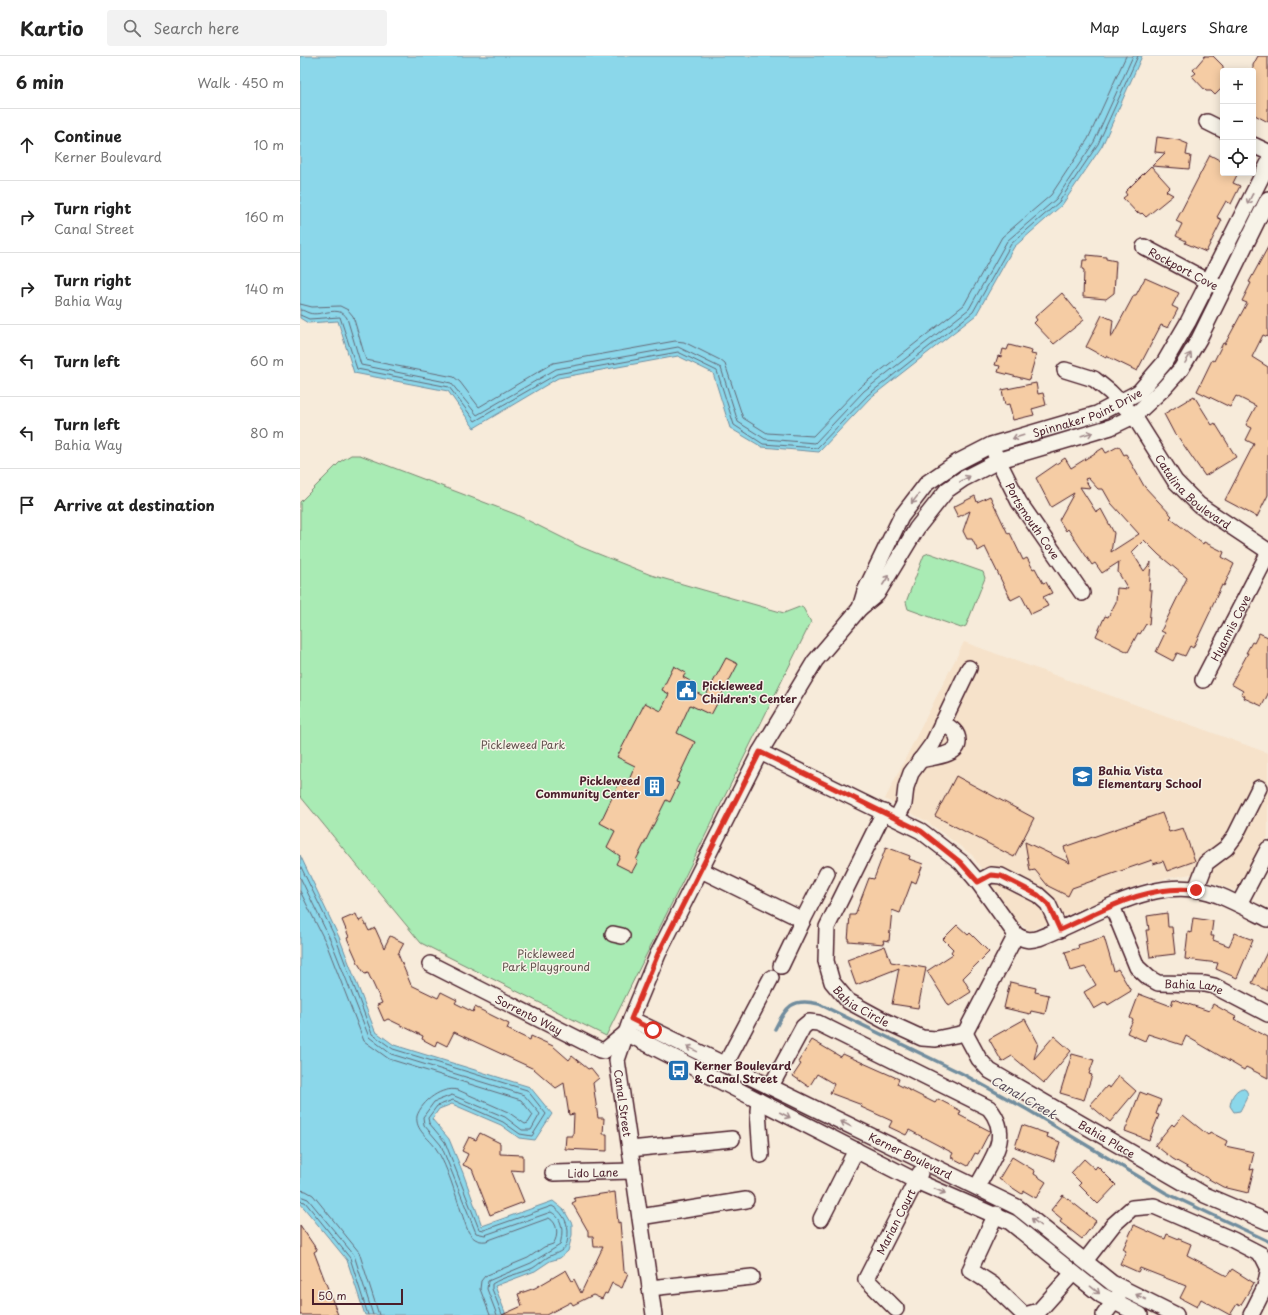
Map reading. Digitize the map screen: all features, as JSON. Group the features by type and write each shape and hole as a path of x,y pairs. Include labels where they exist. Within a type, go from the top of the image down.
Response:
{"street":[{"path":"1208,122 1220,128"},
{"path":"1256,146 1268,152"},
{"name":"Spinnaker Point Drive","path":"860,608 864,591 901,517 927,483 956,464 991,445 1097,414 1139,392 1164,363 1188,322 1268,164"},
{"name":"Spinnaker Point Drive","path":"760,752 815,661 860,608 877,594 917,528 947,490 964,479 998,462 1111,427 1134,416 1181,369 1199,339 1268,198"},
{"name":"Rockport Cove","path":"1144,247 1224,289"},
{"name":"Catalina Boulevard","path":"1065,370 1094,379 1121,401 1134,416 1175,481 1199,505 1268,553"},
{"name":"Portsmouth Cove","path":"991,445 998,462 1019,502 1082,593"},
{"name":"Hyannis Cove","path":"1204,680 1268,553"},
{"name":"Bahia Circle","path":"965,1033 936,1039 922,1038 884,1021 848,1001 832,982 826,961 826,928 890,815 904,804 906,787 912,773 933,743 969,668"},
{"path":"920,760 956,749 958,736 952,729 942,723"},
{"path":"760,752 921,831 946,850 978,882 1016,936 1023,939 1032,940 1060,930 1112,906 1152,891 1169,888 1196,890 1218,895 1268,919"},
{"name":"Canal Street","path":"650,1314 650,1288 617,1060 631,1019 658,954 760,752"},
{"path":"1196,890 1206,863 1226,848 1231,842 1259,788"},
{"path":"1239,904 1268,849"},
{"path":"701,870 803,920"},
{"path":"781,966 826,873"},
{"path":"978,882 991,875 1001,876 1038,895 1048,904 1060,930"},
{"name":"Bahia Lane","path":"1112,906 1137,967 1149,978 1158,983 1205,984 1214,986 1268,1014"},
{"path":"965,1033 1016,936"},
{"name":"Sorrento Way","path":"430,964 600,1050 604,1051 626,1033"},
{"path":"726,1065 771,978"},
{"name":"Kerner Boulevard","path":"631,1019 1017,1207 1112,1283 1176,1315"},
{"path":"771,1086 803,1027 810,1022 818,1023 989,1108 997,1118 1001,1135 977,1187"},
{"name":"Kerner Boulevard","path":"626,1033 916,1181 996,1214 1010,1222 1101,1295 1140,1315"},
{"name":"Bahia Place","path":"965,1033 979,1059 990,1071 1205,1195 1268,1222"},
{"path":"759,1101 758,1111 761,1155"},
{"path":"630,1149 732,1139"},
{"path":"821,1219 856,1150"},
{"name":"Marian Court","path":"896,1309 866,1279 925,1163"},
{"name":"Lido Lane","path":"553,1173 633,1171"},
{"path":"640,1217 746,1200"},
{"path":"1085,1261 1114,1225 1132,1208 1154,1206 1233,1240 1262,1255 1268,1267"},
{"path":"996,1214 970,1270 992,1284 1029,1314 1073,1273"},
{"path":"1251,1315 1265,1287 1268,1272"},
{"path":"650,1288 752,1277"},
{"path":"1104,1315 1124,1289"}],"shaded area":[{"name":"Bahia Vista Elementary School","path":"964,642 1268,753 1268,837 1235,891 1191,874 1146,882 1029,931 1016,920 972,855 926,821 885,799"}],"green space":[{"name":"Pickleweed Park","path":"351,455 360,455 515,514 581,547 651,575 784,613 802,606 811,622 606,1036 421,943 300,796 300,502 341,461"},
{"path":"929,553 983,572 985,578 966,626 961,628 908,609 906,602 924,555"}],"water":[{"path":"300,56 1142,56 1102,146 1062,205 1014,247 976,315 870,398 819,452 762,447 730,428 713,373 678,356 558,378 474,428 448,391 354,373 338,321 308,323 300,318"},
{"path":"300,855 339,937 375,1031 394,1045 530,1087 552,1114 535,1140 519,1138 501,1125 452,1104 439,1109 432,1119 449,1139 482,1226 553,1201 564,1210 572,1224 572,1235 568,1251 560,1258 550,1261 535,1271 495,1286 506,1315 365,1315 347,1260 300,1203"},
{"path":"1242,1088 1246,1090 1248,1095 1240,1111 1234,1112 1230,1106 1231,1100 1233,1095"}],"building":[{"path":"1205,56 1213,56 1223,66 1223,68 1220,68 1220,90 1215,95 1211,91 1206,91 1192,76 1196,73 1193,70"},
{"path":"1258,56 1268,56 1268,122 1256,116 1256,68 1253,68"},
{"path":"1157,137 1178,140 1188,144 1186,155 1191,156 1189,169 1152,166 1165,153 1155,152"},
{"path":"1210,155 1220,160 1220,176 1236,176 1233,183 1240,186 1231,204 1226,201 1217,217 1222,220 1206,252 1185,243 1186,241 1176,236 1182,224 1176,221"},
{"path":"1151,166 1170,187 1166,191 1173,195 1146,217 1142,213 1137,213 1123,198 1127,195 1125,192"},
{"path":"1268,247 1268,337 1263,335 1252,357 1268,367 1268,495 1257,517 1225,500 1254,444 1246,440 1252,428 1246,425 1256,406 1236,396 1230,407 1197,391 1212,360 1214,361 1223,343 1225,344 1247,303 1242,301 1251,283 1249,282"},
{"path":"1087,255 1106,257 1106,259 1116,261 1114,293 1106,299 1083,297 1084,270 1082,269 1083,260 1087,260"},
{"path":"1145,278 1179,293 1172,306 1178,309 1168,328 1161,325 1137,371 1106,356 1106,358 1086,347 1102,315 1113,320 1111,338"},
{"path":"1062,293 1084,320 1054,344 1034,323 1037,320 1035,317"},
{"path":"1009,345 1032,351 1031,354 1036,355 1029,380 998,372 1000,366 995,365 998,356 1001,357 1003,349 1007,350"},
{"path":"1036,383 1038,394 1043,393 1046,405 1032,409 1034,415 1013,420 1009,404 1005,405 1002,390"},
{"path":"1194,396 1212,425 1215,423 1236,457 1205,476 1176,434 1175,435 1164,414"},
{"path":"1119,446 1124,455 1126,454 1144,486 1172,516 1170,518 1203,544 1204,542 1224,552 1222,557 1234,564 1224,586 1222,585 1193,648 1190,646 1185,656 1177,653 1173,661 1156,652 1165,633 1161,631 1187,578 1159,555 1144,540 1132,552 1144,571 1151,562 1149,590 1152,590 1149,625 1146,624 1140,634 1138,633 1128,652 1096,636 1105,616 1108,617 1116,602 1117,588 1128,589 1118,572 1119,562 1102,573 1095,563 1092,565 1068,529 1066,531 1059,520 1074,493 1051,507 1036,478 1065,458 1071,468 1103,448 1106,453","holes":["1088,478 1098,489 1103,489 1111,503 1139,534 1111,552 1114,533 1101,509 1096,512 1080,487 1090,488 1085,479"]},
{"path":"975,496 977,502 990,496 1008,534 1010,533 1023,560 1027,558 1033,569 1035,568 1043,583 1046,582 1052,593 1043,597 1048,606 1031,614 1021,595 1011,600 985,547 978,551 972,539 967,539 963,531 970,511 958,517 953,507"},
{"path":"1259,633 1268,637 1268,694 1262,706 1244,698 1245,696 1241,694 1243,691 1231,684 1248,653 1246,653 1252,642 1254,643"},
{"name":"Pickleweed Community Center","path":"726,658 738,664 711,715 690,705 677,733 695,742 676,782 679,783 670,802 666,800 636,860 638,861 632,872 616,864 620,856 607,847 615,831 600,823 619,783 626,787 635,766 617,757 645,703 661,711 669,694 662,690 674,666 686,673 683,677 690,681 686,687 705,697"},
{"path":"956,776 1034,818 1014,857 935,816"},
{"path":"1162,813 1169,832 1183,828 1195,861 1167,871 1163,861 1153,864 1152,860 1072,888 1068,896 1048,886 1035,870 1030,871 1025,842 1070,863 1064,847"},
{"path":"886,847 910,856 909,859 923,864 916,883 912,881 900,913 892,910 889,941 883,940 884,944 848,941 850,915 855,915 869,878 874,879"},
{"path":"1167,913 1168,927 1172,927 1175,954 1150,957 1146,930 1149,930 1147,916"},
{"path":"356,914 359,921 363,919 369,931 375,928 384,948 390,936 404,943 398,954 411,985 438,998 441,992 457,1000 455,1003 473,1012 475,1007 509,1024 507,1029 530,1040 531,1036 553,1046 569,1060 572,1056 588,1069 591,1068 599,1078 593,1083 598,1118 604,1118 603,1134 607,1134 607,1151 565,1149 566,1136 573,1136 574,1114 569,1115 564,1083 556,1088 534,1069 454,1032 447,1046 437,1041 435,1046 422,1039 423,1036 388,1019 384,1021 377,1005 382,1003 368,973 365,974 359,965 347,938 349,937 342,920"},
{"path":"1193,918 1213,921 1211,936 1214,936 1213,940 1229,946 1235,933 1253,940 1237,978 1216,969 1218,963 1185,959 1188,932 1191,933"},
{"path":"957,925 968,935 970,933 989,952 963,978 971,992 949,1006 927,971 953,954 951,952 953,949 943,939"},
{"path":"1104,937 1114,971 1118,969 1131,991 1108,1005 1106,1002 1094,1009 1084,992 1096,985 1085,967 1071,971 1065,952 1079,948 1078,945"},
{"path":"885,946 891,962 926,968 918,1008 892,1004 899,968 856,985 847,960"},
{"path":"1268,950 1268,991 1252,983"},
{"path":"1010,982 1036,988 1035,992 1049,995 1045,1014 1031,1011 1030,1014 1004,1008"},
{"path":"1139,994 1171,1006 1173,999 1209,1011 1213,1004 1236,1017 1234,1019 1268,1037 1268,1078 1246,1067 1244,1070 1186,1036 1182,1045 1148,1034 1145,1041 1127,1033 1133,1020 1130,1018"},
{"path":"1025,1019 1038,1043 1034,1059 1054,1036 1071,1051 1044,1083 1012,1056 1002,1062 989,1039"},
{"path":"812,1040 841,1057 843,1054 899,1079 897,1084 935,1103 938,1099 961,1111 959,1115 990,1131 978,1154 975,1153 968,1166 951,1157 953,1153 909,1130 906,1135 889,1127 892,1121 861,1107 862,1105 830,1093 834,1084 817,1074 809,1087 793,1076 801,1064 798,1062"},
{"path":"1072,1054 1094,1060 1089,1074 1092,1075 1084,1100 1060,1093"},
{"path":"1119,1076 1136,1091 1110,1122 1090,1105 1107,1086 1110,1088"},
{"path":"1140,1092 1161,1100 1156,1114 1159,1115 1149,1140 1125,1131"},
{"path":"1183,1115 1208,1135 1210,1132 1227,1141 1225,1146 1254,1152 1250,1170 1254,1169 1248,1193 1223,1187 1173,1159 1155,1145 1172,1124 1174,1126"},
{"path":"1022,1125 1048,1134 1047,1137 1060,1142 1054,1161 1015,1147"},
{"path":"480,1133 500,1143 500,1154 523,1155 523,1171 511,1170 524,1202 490,1215 472,1169 463,1165 468,1154 462,1151 469,1137 476,1140"},
{"path":"1012,1157 1035,1171 1034,1174 1046,1182 1036,1198 1024,1191 1022,1194 999,1179"},
{"path":"1084,1159 1095,1169 1097,1166 1116,1185 1098,1204 1079,1185 1081,1183 1071,1173"},
{"path":"615,1192 618,1223 620,1222 624,1271 628,1273 622,1288 612,1283 607,1294 605,1293 602,1299 593,1295 573,1305 571,1302 546,1315 502,1315 522,1306 518,1294 535,1288 566,1270 572,1281 574,1279 581,1293 603,1247 594,1247 593,1236 588,1236 588,1231 572,1203 576,1201 574,1198"},
{"path":"1063,1195 1096,1221 1082,1239 1060,1222 1062,1219 1051,1210"},
{"path":"300,1225 317,1250 314,1252 338,1315 300,1315"},
{"path":"1134,1225 1165,1239 1167,1234 1191,1244 1187,1255 1227,1276 1232,1269 1254,1283 1240,1306 1237,1304 1230,1315 1201,1299 1197,1307 1180,1298 1186,1286 1140,1268 1138,1272 1120,1264 1126,1251 1123,1249"}],"waterway":[{"name":"Canal Creek","path":"775,1029 787,1010 796,1003 810,1002 819,1004 961,1073 1028,1110 1166,1193 1268,1241"}],"place":[{"name":"Pickleweed Children's Center","path":"687,691"},
{"name":"Bahia Vista Elementary School","path":"1082,776"},
{"name":"Pickleweed Community Center","path":"655,786"},
{"name":"Kerner Boulevard & Canal Street","path":"678,1071"}],"route":[{"path":"653,1030 631,1019 658,954 724,827 760,752 921,831 960,862 978,882 991,875 1001,876 1012,880 1038,895 1048,904 1060,930 1129,899 1152,891 1169,888 1196,890"}],"park label":[{"name":"Pickleweed Park Playground","path":"546,959"}]}
